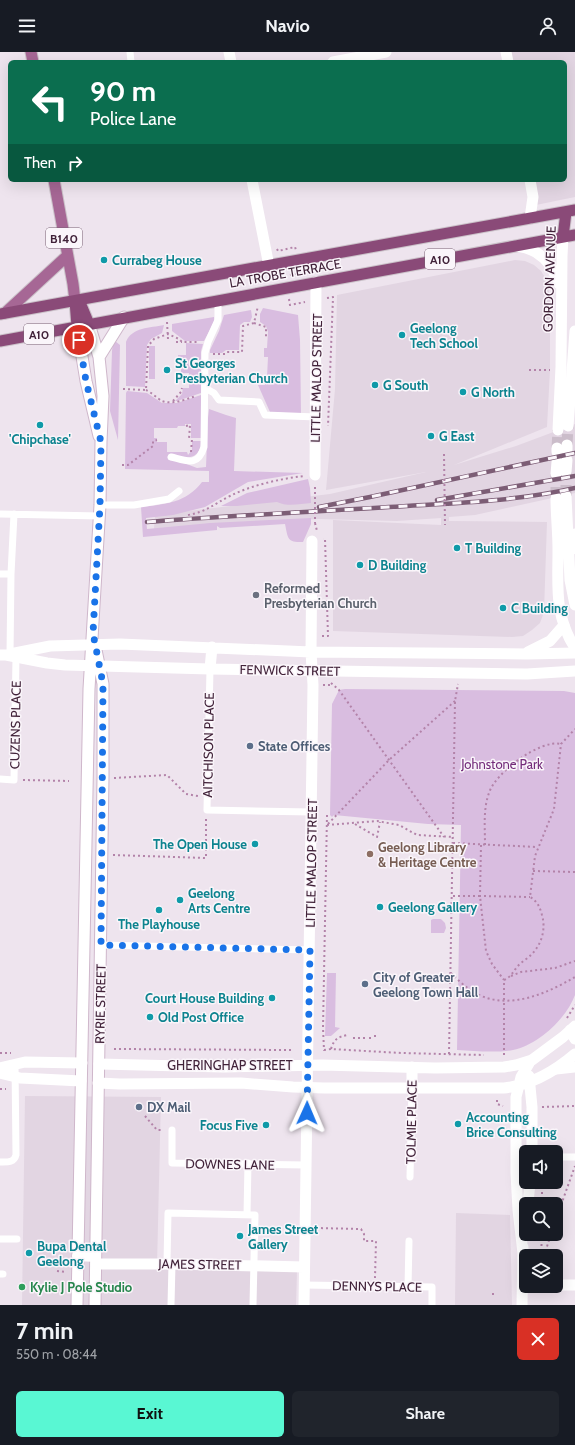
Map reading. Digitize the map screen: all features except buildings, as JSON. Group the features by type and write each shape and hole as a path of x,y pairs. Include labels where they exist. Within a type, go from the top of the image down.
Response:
{"highway":[{"name":"LA TROBE TERRACE","path":"2,313 570,211"},
{"name":"GORDON AVENUE","path":"570,211 575,227"},
{"name":"GORDON AVENUE","path":"563,237 570,211"},
{"name":"LA TROBE TERRACE","path":"0,341 575,235"},
{"name":"B140","path":"77,300 89,324"},
{"name":"B140","path":"77,300 77,326"}],"main road":[{"name":"B140","path":"54,182 67,256 77,300"},
{"path":"2,313 67,256"}],"street":[{"path":"344,60 386,52"},
{"path":"252,182 269,266"},
{"path":"530,182 533,197 530,218"},
{"name":"GORDON AVENUE","path":"563,237 563,428 568,411 575,331"},
{"path":"514,246 530,249 545,258 550,263 558,279 562,296"},
{"name":"LITTLE MALOP STREET","path":"315,475 316,282"},
{"path":"99,357 124,317"},
{"name":"RYRIE STREET","path":"77,1305 81,1081 95,666 93,633 100,511 103,396 99,357 89,324"},
{"name":"RYRIE STREET","path":"77,326 86,381 101,442"},
{"name":"GORDON AVENUE","path":"562,340 568,411"},
{"path":"561,473 562,453"},
{"path":"558,549 566,496 570,573 575,605"},
{"path":"556,498 558,549 557,593 564,625 575,648"},
{"name":"LITTLE MALOP STREET","path":"304,1305 310,950 311,652 316,540"},
{"name":"FENWICK STREET","path":"520,654 546,644 554,638 564,625"},
{"name":"FENWICK STREET","path":"8,655 50,646 93,644 212,647 311,652 520,654 575,653"},
{"name":"AITCHISON PLACE","path":"210,670 212,647"},
{"name":"FENWICK STREET","path":"8,655 47,664 210,670 527,674 575,671"},
{"name":"RYRIE STREET","path":"95,666 103,684 101,945 95,1305"},
{"name":"GHERINGHAP STREET","path":"0,1068 31,1062 224,1067 412,1066 498,1068 512,1066 531,1060 571,1030"},
{"name":"GHERINGHAP STREET","path":"0,1073 16,1077 114,1084 241,1083 307,1088 498,1088 518,1086 545,1076 575,1054"},
{"path":"531,1060 529,1083 532,1107 532,1145"},
{"path":"523,1249 516,1173 516,1097 523,1072 531,1060"},
{"name":"TOLMIE PLACE","path":"412,1066 412,1087"},
{"name":"GHERINGHAP STREET","path":"556,1069 575,1067"},
{"path":"77,1256 96,1260"},
{"name":"JAMES STREET","path":"96,1260 169,1264 304,1267"},
{"path":"563,1285 575,1285"},
{"path":"522,1305 523,1293"}],"lane":[{"path":"171,457 195,461 202,456 204,447 205,353 208,342 218,320 218,300"},
{"path":"205,390 214,393 220,400 259,402 265,415 316,417"},
{"path":"0,514 100,511 169,499 179,491"},
{"name":"CUZENS PLACE","path":"0,779 14,780 8,655 14,514"},
{"path":"570,573 575,532"},
{"path":"0,574 11,574"},
{"name":"AITCHISON PLACE","path":"210,670 206,810 311,812"},
{"path":"101,945 310,950"},
{"path":"0,1162 12,1161 16,1155 15,1064"},
{"name":"TOLMIE PLACE","path":"410,1177 412,1087"},
{"name":"DOWNES LANE","path":"172,1130 172,1163 306,1165"},
{"path":"563,1157 575,1157"},
{"path":"246,1215 248,1164"},
{"path":"171,1305 168,1213 255,1215 253,1305"},
{"path":"0,1239 17,1239"},
{"path":"408,1287 409,1241"},
{"name":"DENNYS PLACE","path":"304,1285 432,1287 432,1305"}],"path":[{"path":"328,430 333,297"},
{"path":"290,305 307,302"},
{"path":"254,323 258,306"},
{"path":"167,322 168,339"},
{"path":"210,354 242,352 243,326 254,323 266,327 266,339"},
{"path":"146,390 148,346 154,339 168,334 179,338 182,342"},
{"path":"176,342 208,342"},
{"path":"529,370 550,370"},
{"path":"205,378 232,379"},
{"path":"172,402 177,398 182,388"},
{"path":"123,389 146,390 154,394 161,401 172,402 177,402 205,390"},
{"path":"186,426 190,425 191,452 188,454"},
{"path":"122,465 128,465 153,446 153,441 157,440"},
{"path":"444,454 446,525"},
{"path":"188,515 200,513 230,496 252,487 293,477 315,475"},
{"path":"315,487 315,523"},
{"path":"316,540 325,539 328,636"},
{"path":"328,680 334,685 444,837"},
{"path":"322,685 334,685"},
{"path":"449,1054 454,837 455,701 458,690"},
{"path":"327,825 389,760 455,701"},
{"path":"530,897 534,860 554,808 561,744 575,729"},
{"path":"485,845 487,799 490,789 494,783 529,752 548,744 561,744"},
{"path":"103,777 167,775 186,794 197,796"},
{"path":"14,780 69,781"},
{"path":"102,855 206,858 206,810"},
{"path":"327,815 323,1028 324,1050 331,1049 491,1055"},
{"path":"327,825 380,822 399,826 417,835 454,837"},
{"path":"354,824 377,837 380,822"},
{"path":"453,844 538,847"},
{"path":"481,845 480,896 486,951 492,964 504,980 504,1055"},
{"path":"533,871 575,872"},
{"path":"452,896 530,897 535,900 544,923 543,935 534,953 517,966 510,976"},
{"path":"504,980 520,972 555,968 575,961"},
{"path":"450,972 464,986 474,993 488,999 503,1001 523,999 544,993 575,977"},
{"path":"571,1030 575,1005"},
{"path":"331,1049 334,1041 339,1037 348,1034"},
{"path":"114,1049 291,1050"},
{"path":"498,1055 508,1054"},
{"path":"497,1097 497,1104 503,1106"},
{"path":"539,1107 575,1106"},
{"path":"145,1116 157,1130 172,1130"},
{"path":"563,1199 575,1166"},
{"path":"305,1228 361,1229 364,1234 364,1241 376,1241 375,1286"},
{"path":"492,1294 497,1294"}],"shaded area":[{"path":"510,52 575,52 575,197 536,205 532,182 567,182 567,60 511,60"},
{"path":"515,260 525,261 534,265 541,271 546,279 550,296 550,370 547,427 454,465 516,446 575,424 575,493 475,515 449,517 449,521 547,522 544,612 540,623 532,630 523,636 512,637 333,631 333,520 441,525 441,518 397,521 319,519 154,529 155,515 330,494 426,472 326,490 335,389 337,295"},
{"path":"25,1096 161,1097 157,1266 297,1271 296,1305 22,1305"},
{"path":"456,1213 510,1215 512,1305 455,1305"}],"green space":[{"path":"263,308 298,315 300,340 301,414 270,412 258,385 265,385 265,377 267,377 268,357 264,357 264,348 267,348 268,332 266,326 260,322 260,314"},
{"path":"251,310 252,317 250,322 244,322 240,325 239,350 226,350 222,353 210,353 224,315"},
{"path":"214,317 214,322 204,341 185,341 172,331 172,324"},
{"path":"164,325 162,333 151,339 147,345 145,387 126,386 126,342 129,337 132,333 142,329"},
{"path":"115,341 120,345 118,440 110,411 112,351 113,343"},
{"path":"186,343 203,344 201,351 201,393 175,401 182,394 183,388 189,388 189,373 181,373 181,360 178,360 178,355 186,355"},
{"path":"149,346 155,346 155,379 149,379"},
{"path":"127,391 147,393 162,403 177,403 201,395 201,438 191,438 191,424 178,426 177,428 154,428 154,438 157,438 157,442 167,442 167,452 187,452 188,455 192,450 192,441 201,441 198,452 192,457 171,458 197,468 206,467 209,409 236,418 234,471 303,473 248,482 205,507 173,515 146,518 147,529 210,523 311,518 311,524 303,542 294,542 289,539 285,524 220,528 217,526 217,530 143,537 141,507 159,505 182,498 196,489 202,482 209,482 209,471 125,469"},
{"path":"308,479 311,503 289,505 277,502 221,506 247,493"},
{"name":"Johnstone Park","path":"339,690 564,691 575,693 575,995 571,1004 558,1022 532,1043 506,1051 485,1052 457,1050 461,825 428,824 334,815 332,817 330,815 332,704"},
{"path":"441,919 445,923 446,928 444,933 431,933 431,920"},
{"path":"327,973 336,973 335,1027 340,1028 331,1036 325,1036"}],"tunnel":[{"path":"567,445 568,426"},
{"path":"557,448 558,430"},
{"path":"566,472 566,496"},
{"path":"556,474 556,498"}],"railway":[{"path":"319,507 575,453"},
{"path":"437,500 575,476"},
{"path":"147,522 482,501 552,493 575,488"}],"place":[{"name":"Currabeg House","path":"104,260"},
{"name":"Geelong Tech School","path":"402,335"},
{"name":"St Georges Presbyterian Church","path":"167,370"},
{"name":"G South","path":"375,385"},
{"name":"G North","path":"463,392"},
{"name":"'Chipchase'","path":"40,425"},
{"name":"G East","path":"431,436"},
{"name":"T Building","path":"457,548"},
{"name":"D Building","path":"360,565"},
{"name":"Reformed Presbyterian Church","path":"256,595"},
{"name":"C Building","path":"503,608"},
{"name":"State Offices","path":"250,746"},
{"name":"The Open House","path":"255,844"},
{"name":"Geelong Library & Heritage Centre","path":"370,854"},
{"name":"Geelong Arts Centre","path":"180,900"},
{"name":"Geelong Gallery","path":"380,907"},
{"name":"The Playhouse","path":"159,910"},
{"name":"City of Greater Geelong Town Hall","path":"365,984"},
{"name":"Court House Building","path":"272,998"},
{"name":"Old Post Office","path":"150,1017"},
{"name":"DX Mail","path":"139,1107"},
{"name":"Accounting Brice Consulting","path":"458,1124"},
{"name":"Focus Five","path":"266,1125"},
{"name":"James Street Gallery","path":"240,1236"},
{"name":"Bupa Dental Geelong","path":"29,1253"},
{"name":"Kylie J Pole Studio","path":"22,1287"}],"route":[{"path":"79,340 95,423 101,442 100,505 93,633 103,684 101,945 310,950 307,1113"}]}
